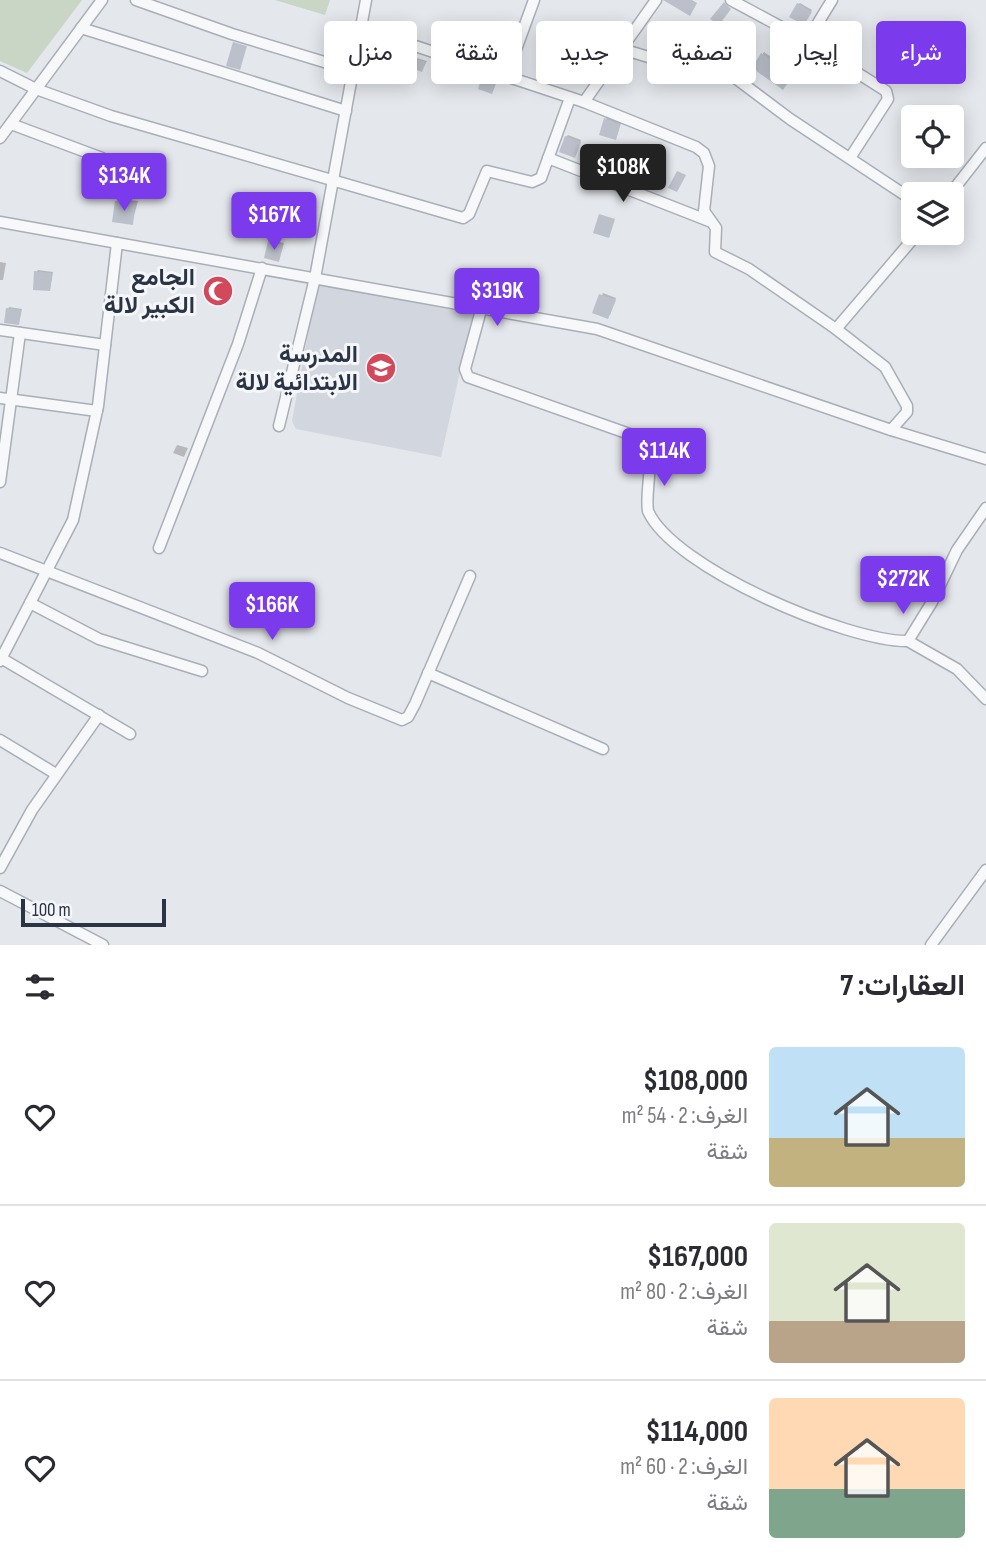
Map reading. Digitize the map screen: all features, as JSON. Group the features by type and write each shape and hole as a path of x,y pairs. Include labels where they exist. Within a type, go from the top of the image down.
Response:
{"street":[{"path":"0,138 102,0"},
{"path":"136,0 232,34 324,62"},
{"path":"362,21 366,0"},
{"path":"522,33 534,0"},
{"path":"633,33 656,0"},
{"path":"731,0 770,21"},
{"path":"819,21 832,0"},
{"path":"81,28 346,111"},
{"path":"633,52 701,73 734,78 901,192"},
{"path":"0,71 36,89 111,116 463,218 469,215 485,173 535,181 541,178 570,99"},
{"path":"850,158 881,112 888,94 862,77"},
{"path":"522,82 584,102 701,149 709,166 704,206 709,221"},
{"path":"279,426 315,278 351,84"},
{"path":"584,102 597,84"},
{"path":"11,124 102,158"},
{"path":"959,182 986,148"},
{"path":"548,158 709,221 716,228 715,252 749,269 836,329 885,367 906,404 906,412 891,430"},
{"path":"0,222 597,329 891,430 986,459"},
{"path":"117,243 97,411 73,520 1,659 130,734"},
{"path":"836,329 908,245"},
{"path":"159,548 238,344 262,268"},
{"path":"481,310 466,369 468,377 635,436 646,449 652,467 648,511 684,552 732,580 845,631 884,640 908,641 957,669 986,698"},
{"path":"0,330 105,345"},
{"path":"0,482 6,399 20,333"},
{"path":"6,399 97,411"},
{"path":"908,641 910,633 932,602 957,550 986,508"},
{"path":"0,553 258,653 348,698 402,720 408,717 470,576"},
{"path":"30,603 99,639 202,671"},
{"path":"428,673 603,749"},
{"path":"0,868 32,810 99,715"},
{"path":"0,740 57,774"},
{"path":"931,945 986,870"},
{"path":"0,891 103,945"}],"shaded area":[{"name":"المدرسة الابتدائية لالة","path":"317,284 473,314 441,457 296,429 292,421"}],"green space":[{"path":"0,0 82,0 27,73 0,61"},
{"path":"275,0 330,0 325,15"}],"building":[{"path":"663,0 692,0 697,3 690,16"},
{"path":"724,2 731,9 722,21 710,19"},
{"path":"797,3 812,12 806,21 796,21 789,17"},
{"path":"233,42 247,46 240,70 226,66"},
{"path":"761,53 770,59 770,81 756,71 756,61"},
{"path":"417,60 426,62 422,72 417,70"},
{"path":"480,84 496,84 492,94 478,89"},
{"path":"775,84 787,84 783,90"},
{"path":"604,118 620,125 616,140 599,135"},
{"path":"565,136 581,142 575,158 559,152"},
{"path":"677,171 686,175 677,192 668,188"},
{"path":"115,201 135,204 133,225 112,222"},
{"path":"599,214 615,219 609,238 593,233"},
{"path":"268,241 283,245 279,262 264,258"},
{"path":"34,271 52,273 50,291 33,290"},
{"path":"599,294 616,300 608,319 592,313"},
{"path":"6,308 21,310 19,325 4,323"}],"place":[{"name":"الجامع الكبير لالة","path":"218,291"},
{"name":"المدرسة الابتدائية لالة","path":"381,368"}]}
